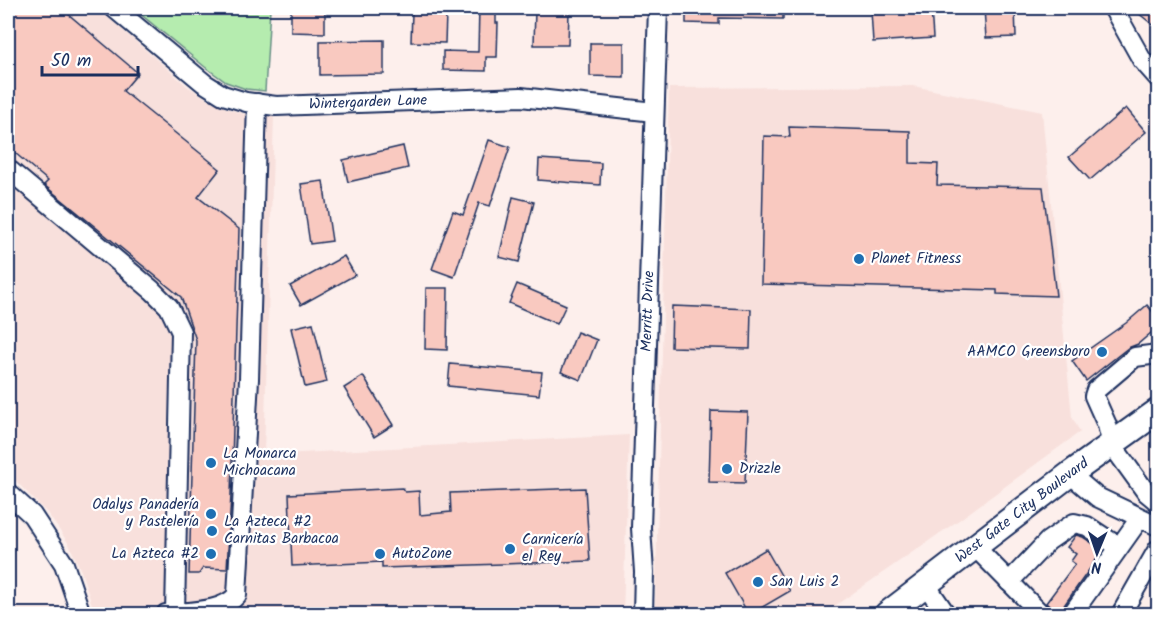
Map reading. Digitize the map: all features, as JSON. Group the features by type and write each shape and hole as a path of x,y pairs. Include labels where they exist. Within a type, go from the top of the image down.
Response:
{"main road":[{"name":"West Gate City Boulevard","path":"887,615 1070,474 1158,411"}],"street":[{"name":"Wintergarden Lane","path":"114,8 204,83 223,95 258,103 276,106 521,97 654,112"},
{"name":"Merritt Drive","path":"643,615 644,572 641,528 658,8"},
{"path":"1113,8 1142,60 1158,78"},
{"path":"8,169 169,306 181,332 171,614 225,611 237,595 238,582 249,380 258,103"},
{"path":"1158,354 1135,357 1095,392 1094,399 1107,425 1112,445 1146,492 1158,501"},
{"path":"1070,474 1096,497 1158,526"},
{"path":"8,493 32,515 64,564 81,615"},
{"path":"1072,615 1140,518"},
{"path":"1009,582 1048,541 1074,523 1086,526 1115,553"},
{"path":"975,548 1041,615"},
{"path":"1121,615 1158,549"},
{"path":"926,585 946,615"}],"shaded area":[{"path":"8,8 97,8 187,86 204,97 244,114 274,116 264,455 629,435 623,614 95,614 81,571 69,544 48,514 8,473"},
{"path":"913,86 1042,112 1072,417 1080,432 959,520 823,614 655,614 669,88"}],"green space":[{"path":"133,8 270,8 265,91 246,89 226,82"}],"building":[{"path":"8,8 61,8 138,73 123,91 220,169 198,197 239,229 227,569 203,568 199,574 189,574 196,340 181,297 44,185 48,181 8,147"},
{"path":"291,8 325,8 325,33 291,32"},
{"path":"479,8 496,8 497,57 486,57 486,71 443,70 443,51 478,52"},
{"path":"686,8 783,8 783,19 719,18 719,24 686,23"},
{"path":"931,8 933,38 873,42 871,11"},
{"path":"984,8 1015,8 1016,37 986,38"},
{"path":"1132,8 1158,8 1158,18 1153,25"},
{"path":"535,10 569,11 568,45 534,45"},
{"path":"412,12 446,14 445,43 411,42"},
{"path":"384,40 384,74 320,75 320,41"},
{"path":"590,43 624,43 624,77 590,76"},
{"path":"1126,108 1146,132 1090,180 1069,157"},
{"path":"789,127 910,131 910,163 938,164 937,185 1043,187 1056,296 997,294 997,290 761,284 764,136 790,137"},
{"path":"489,140 510,147 490,206 479,203 454,277 432,269 453,211 463,215"},
{"path":"403,146 408,168 348,182 343,160"},
{"path":"539,159 601,163 600,185 538,180"},
{"path":"323,181 332,241 310,244 301,184"},
{"path":"513,197 534,202 519,262 499,257"},
{"path":"344,256 355,275 301,305 290,286"},
{"path":"517,284 566,305 557,324 509,303"},
{"path":"426,288 448,288 447,350 425,349"},
{"path":"1147,305 1158,318 1158,327 1086,381 1072,361 1126,323"},
{"path":"672,306 751,309 750,349 671,347"},
{"path":"313,323 327,382 305,387 291,328"},
{"path":"577,332 597,340 581,380 561,372"},
{"path":"450,364 542,372 539,395 448,386"},
{"path":"363,376 393,425 374,437 344,388"},
{"path":"711,411 748,412 745,483 709,482"},
{"path":"402,488 405,492 419,491 420,515 451,512 450,493 585,488 590,561 382,568 382,562 292,566 289,494"},
{"path":"1076,535 1103,550 1058,614 1046,603 1075,564 1071,561 1076,554 1067,547"},
{"name":"San Luis 2","path":"766,549 790,591 749,615 725,573"}],"place":[{"name":"Planet Fitness","path":"859,259"},
{"name":"AAMCO Greensboro","path":"1102,352"},
{"name":"La Monarca Michoacana","path":"211,463"},
{"name":"Drizzle","path":"727,469"},
{"name":"Odalys Panadería y Pastelería","path":"211,514"},
{"name":"La Azteca #2 Carnitas Barbacoa","path":"212,531"},
{"name":"Carnicería el Rey","path":"510,549"},
{"name":"La Azteca #2","path":"211,554"},
{"name":"AutoZone","path":"380,554"},
{"name":"San Luis 2","path":"758,582"}]}
